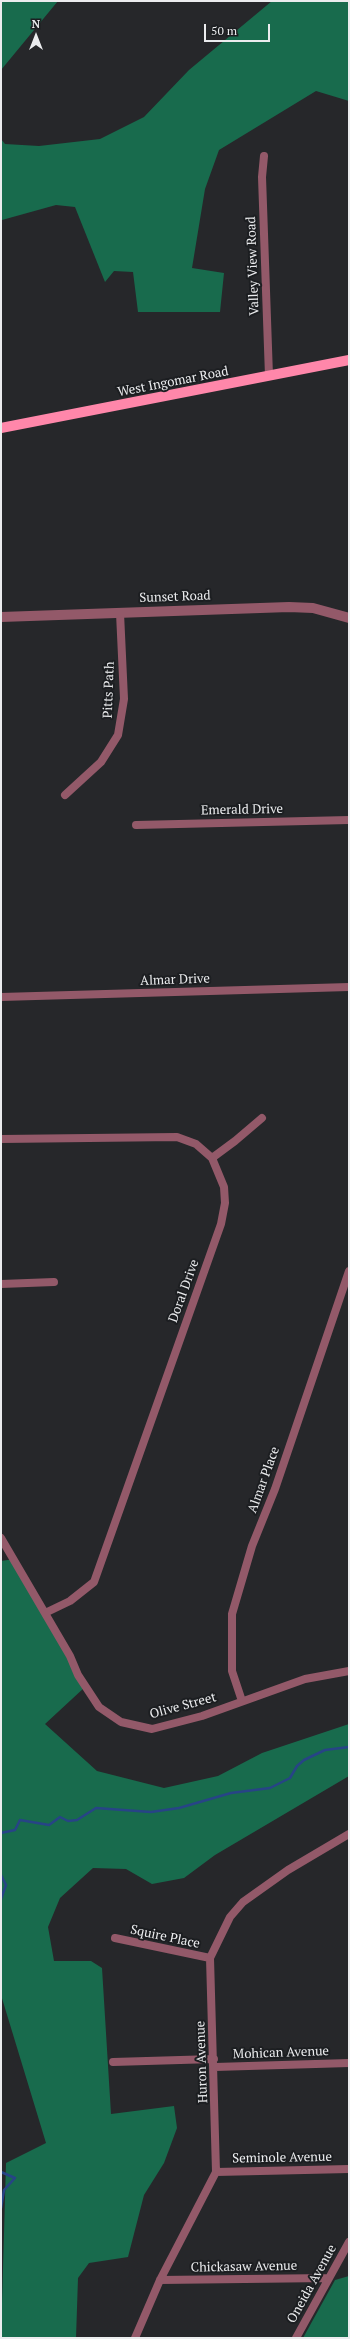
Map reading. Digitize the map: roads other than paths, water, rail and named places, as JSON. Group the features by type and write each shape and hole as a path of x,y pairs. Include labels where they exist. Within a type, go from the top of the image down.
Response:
{"main road":[{"name":"West Ingomar Road","path":"1,428 349,360"}],"street":[{"name":"Valley View Road","path":"264,156 262,189 269,376"},
{"name":"Sunset Road","path":"1,617 289,606 313,608 349,618"},
{"name":"Pitts Path","path":"65,795 101,762 118,735 124,698 120,613"},
{"name":"Emerald Drive","path":"136,824 349,820"},
{"name":"Almar Drive","path":"1,997 349,987"},
{"path":"212,1158 235,1142 262,1118"},
{"name":"Doral Drive","path":"1,1139 177,1137 196,1144 212,1158 224,1187 225,1203 221,1224 94,1582 70,1601 45,1613"},
{"name":"Almar Place","path":"242,1701 232,1671 232,1614 252,1546 275,1489 349,1271"},
{"path":"1,1284 54,1282"},
{"name":"Olive Street","path":"1,1538 70,1656 78,1676 99,1707 120,1722 152,1729 202,1716 305,1679 349,1671"},
{"name":"Huron Avenue","path":"135,2338 160,2280 216,2172 215,2067 210,1958 230,1918 243,1902 288,1870 349,1834"},
{"name":"Squire Place","path":"115,1938 210,1958"},
{"name":"Mohican Avenue","path":"113,2062 214,2058"},
{"name":"Mohican Avenue","path":"215,2067 349,2063"},
{"name":"Seminole Avenue","path":"216,2172 349,2169"},
{"name":"Oneida Avenue","path":"296,2338 349,2242"},
{"name":"Chickasaw Avenue","path":"160,2280 329,2278"}],"waterway":[{"path":"1,1833 15,1830 20,1820 49,1825 60,1817 68,1821 77,1820 96,1808 151,1812 179,1808 231,1793 270,1788 290,1778 297,1766 304,1760 325,1750 349,1747"},
{"path":"1,1875 6,1885 1,1899"},
{"path":"1,2172 15,2178 4,2190 1,2208"}]}
